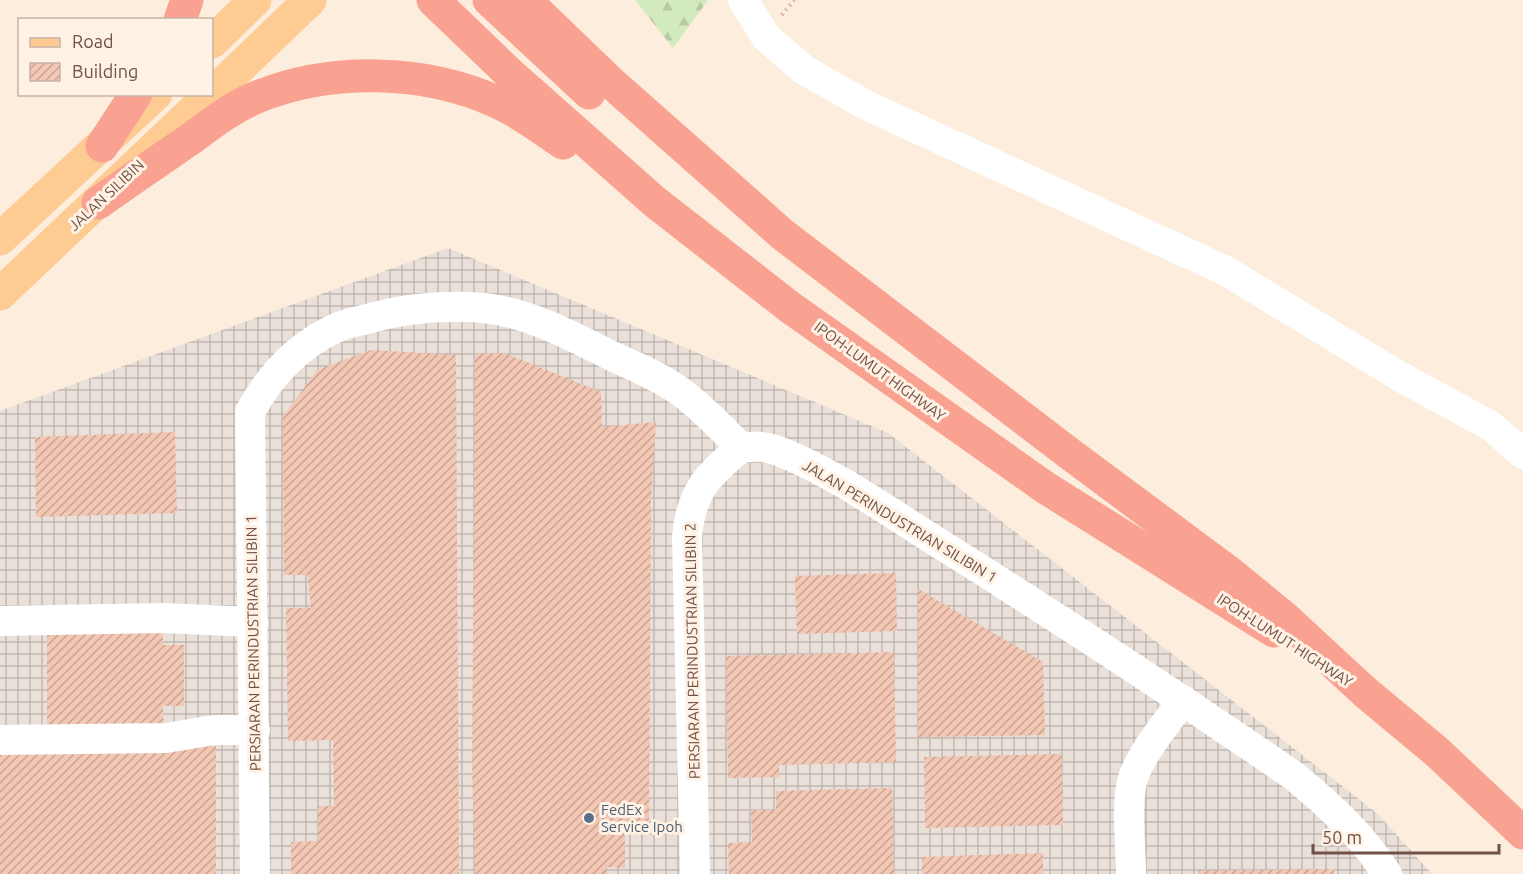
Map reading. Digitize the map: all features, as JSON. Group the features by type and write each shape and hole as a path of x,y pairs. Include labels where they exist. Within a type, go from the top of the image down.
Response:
{"highway":[{"path":"181,18 188,0"},
{"name":"IPOH-LUMUT HIGHWAY","path":"433,0 508,72 655,202 791,308 1028,475 1274,631 1365,692"},
{"path":"489,0 591,94 667,157 723,197 782,234"},
{"name":"IPOH-LUMUT HIGHWAY","path":"525,0 615,86 782,234 1230,573 1285,618 1365,692 1437,752 1523,833"},
{"path":"98,203 226,114 257,97 296,85 335,78 376,76 424,80 463,88 499,103 655,202"},
{"path":"102,146 135,96"}],"main road":[{"path":"213,41 255,0"},
{"name":"JALAN SILIBIN","path":"213,92 310,0"},
{"path":"0,239 154,96"},
{"name":"JALAN SILIBIN","path":"0,294 209,96"}],"street":[{"path":"743,0 766,37 804,70 868,106 1226,271 1399,376 1491,426 1523,454"},
{"name":"PERSIARAN PERINDUSTRIAN SILIBIN 1","path":"255,874 250,412 262,390 279,368 304,346 338,327 387,314 427,308 485,308 520,315 556,329 678,390 708,414 741,448"},
{"name":"JALAN PERINDUSTRIAN SILIBIN 1","path":"741,448 759,445 777,450 808,465 1082,633 1294,776 1322,799 1349,826 1387,874"},
{"name":"PERSIARAN PERINDUSTRIAN SILIBIN 2","path":"696,874 687,536 694,499 703,482 741,448"},
{"path":"0,621 164,618 253,622"},
{"path":"1131,874 1130,797 1134,777 1144,757 1183,700"},
{"path":"0,740 166,738 214,730 255,730"}],"shaded area":[{"path":"448,248 888,433 1378,814 1432,874 0,874 0,411"}],"green space":[{"path":"635,0 708,0 673,48"}],"building":[{"path":"371,350 456,355 459,874 291,874 291,842 318,841 318,806 334,806 333,740 288,741 286,608 311,608 308,575 284,575 283,417 317,370"},
{"path":"504,353 601,392 602,427 656,422 651,500 649,834 625,834 625,868 606,867 606,874 475,874 472,766 475,354"},
{"path":"175,432 177,513 36,517 35,437"},
{"path":"896,573 897,631 797,634 795,576"},
{"path":"918,589 1043,662 1045,735 918,737"},
{"path":"163,619 163,645 184,645 184,706 163,706 164,733 47,734 47,621"},
{"path":"894,652 896,762 779,765 779,777 728,778 726,656"},
{"path":"216,746 216,874 0,874 0,748"},
{"path":"1062,754 1063,825 925,828 924,757"},
{"path":"892,788 894,874 729,874 728,843 752,842 751,810 776,810 776,791"},
{"path":"1043,853 1043,874 922,874 922,857"},
{"path":"1334,869 1334,874 1198,874 1198,871"}],"place":[{"name":"FedEx Service Ipoh","path":"589,818"}]}
